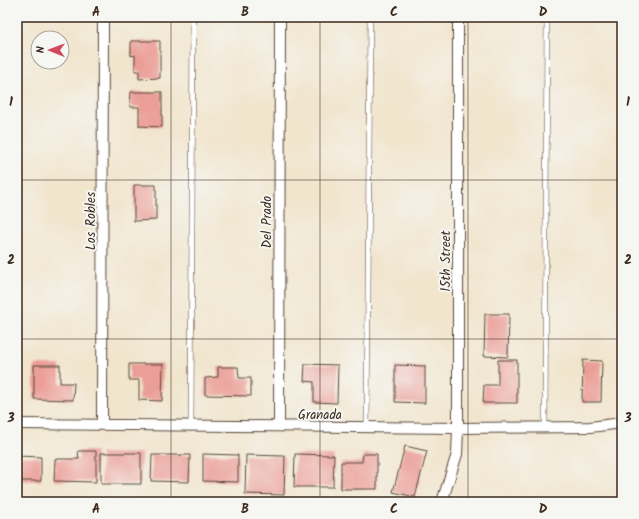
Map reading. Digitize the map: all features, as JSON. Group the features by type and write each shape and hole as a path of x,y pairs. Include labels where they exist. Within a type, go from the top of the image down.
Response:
{"street":[{"name":"Los Robles","path":"102,424 103,17"},
{"name":"Del Prado","path":"279,426 280,17"},
{"name":"15th Street","path":"442,502 457,454 458,428 458,17"},
{"name":"Granada","path":"17,424 458,428 590,427 622,423"}],"lane":[{"path":"191,425 193,17"},
{"path":"367,427 370,17"},
{"path":"545,427 547,17"}],"building":[{"path":"131,41 160,41 160,78 139,79 139,71 135,71 135,55 131,56"},
{"path":"131,92 162,92 162,127 139,126 139,107 130,107"},
{"path":"134,185 156,185 156,220 134,221"},
{"path":"485,314 509,314 508,357 484,356"},
{"path":"498,360 517,360 517,403 483,403 484,385 498,385"},
{"path":"583,360 602,361 601,402 582,402"},
{"path":"129,364 163,364 162,401 139,400 139,380 129,380"},
{"path":"305,364 338,365 337,403 314,402 314,382 304,381"},
{"path":"34,365 60,365 60,383 74,383 73,400 34,399"},
{"path":"395,365 425,366 425,403 395,402"},
{"path":"218,367 238,367 239,378 251,378 251,396 205,395 205,378 218,377"},
{"path":"405,446 427,451 415,497 393,492"},
{"path":"78,451 96,451 96,482 54,481 55,459 79,459"},
{"path":"101,453 141,453 141,484 101,484"},
{"path":"203,454 238,455 238,482 203,481"},
{"path":"295,454 334,455 333,487 294,487"},
{"path":"363,454 377,454 377,489 341,489 341,462 362,462"},
{"path":"152,455 190,455 189,482 151,481"},
{"path":"246,455 285,456 284,495 245,494"},
{"path":"17,456 41,457 41,481 17,481"}]}
